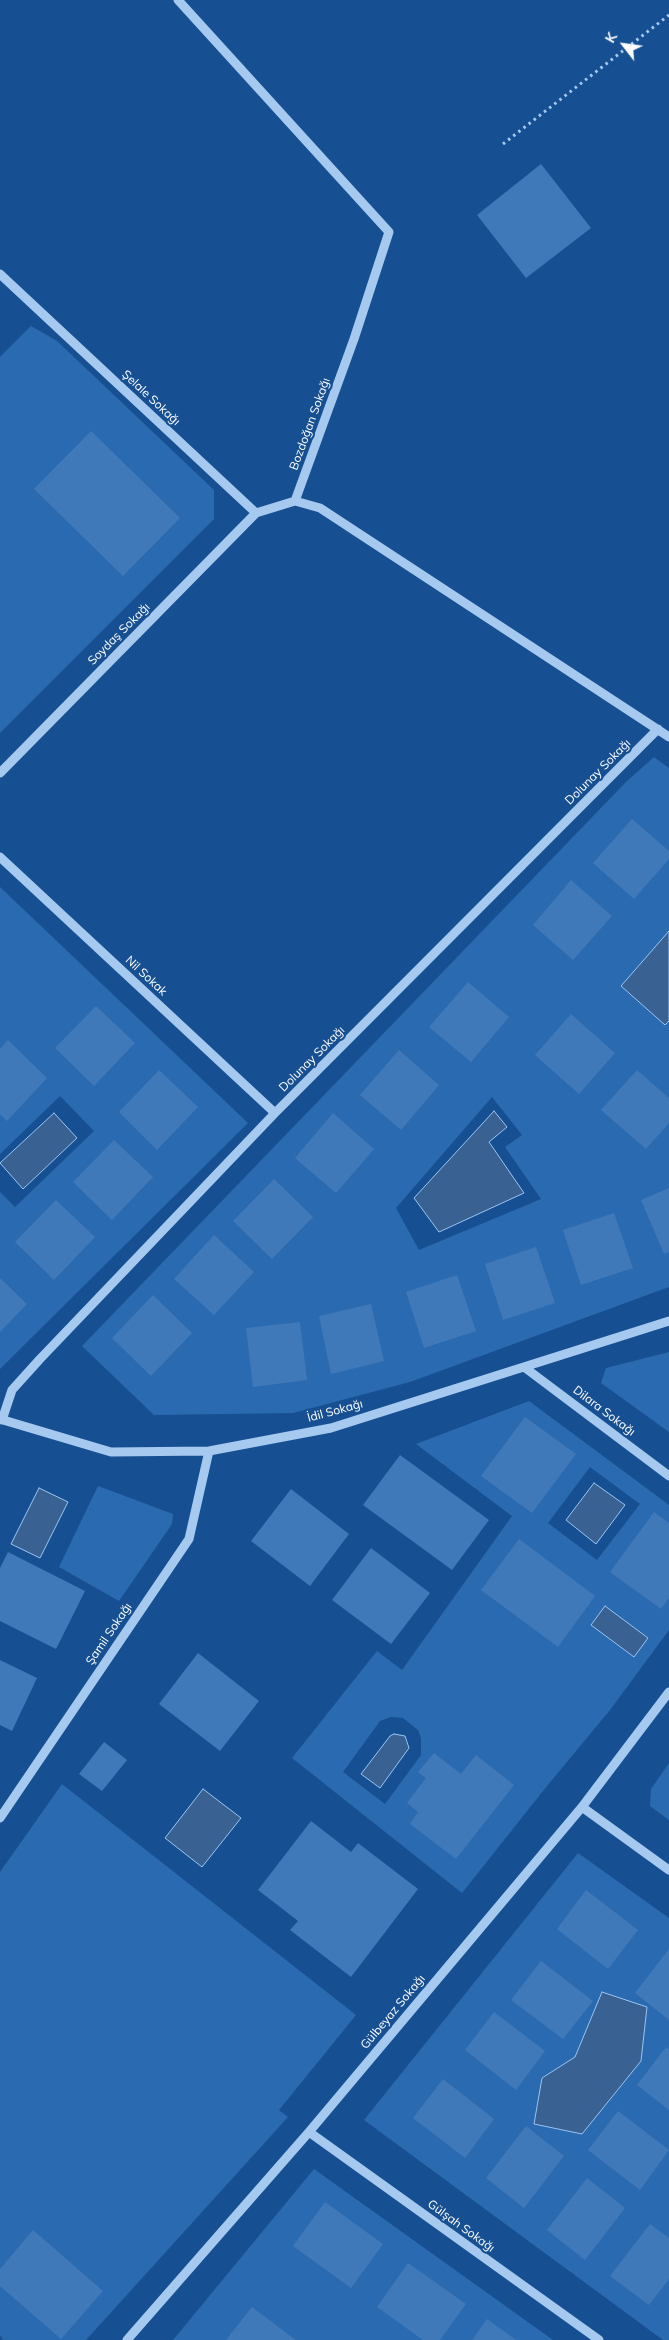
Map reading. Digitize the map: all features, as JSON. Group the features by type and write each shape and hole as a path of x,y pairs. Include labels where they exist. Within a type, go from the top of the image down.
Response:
{"street":[{"name":"Bozdoğan Sokağı","path":"178,0 389,232 354,339 295,501"},
{"name":"Şelale Sokağı","path":"0,274 256,513"},
{"path":"256,513 295,501 320,508 669,737"},
{"name":"Soydaş Sokağı","path":"0,774 256,513"},
{"name":"Dolunay Sokağı","path":"1,1419 12,1390 40,1359 275,1113 658,729"},
{"name":"Nil Sokak","path":"0,857 275,1113"},
{"name":"İdil Sokağı","path":"1,1419 111,1452 210,1451 331,1428 669,1321"},
{"name":"Dilara Sokağı","path":"524,1367 669,1476"},
{"name":"Şamil Sokağı","path":"0,1818 189,1539 210,1451"},
{"name":"Gülbeyaz Sokağı","path":"127,2340 309,2132 582,1807 669,1692"},
{"path":"582,1807 669,1870"},
{"name":"Gülşah Sokağı","path":"309,2132 599,2340"}],"path":[{"path":"503,144 669,15"}],"shaded area":[{"path":"31,326 57,341 214,490 214,519 0,733 0,357"},
{"path":"654,757 669,768 669,1287 410,1382 293,1413 154,1415 82,1346 626,782","holes":["492,1097 522,1135 505,1147 541,1199 419,1250 396,1208"]},
{"path":"0,887 248,1123 0,1369 0,1192 15,1207 94,1131 60,1096 0,1154"},
{"path":"669,931 669,1021 665,1025 621,986"},
{"path":"494,1111 507,1127 489,1142 524,1193 439,1232 414,1198"},
{"path":"54,1113 77,1138 23,1189 0,1163"},
{"path":"669,1352 669,1432 601,1383 606,1368"},
{"path":"529,1401 669,1505 669,1630 610,1710 462,1893 292,1758 377,1651 402,1670 512,1516 416,1444","holes":["590,1467 640,1504 597,1560 548,1523","391,1717 403,1718 418,1730 421,1738 421,1755 385,1804 343,1772 380,1721"]},
{"path":"594,1483 625,1505 596,1544 566,1520"},
{"path":"98,1486 173,1514 172,1524 119,1601 59,1567"},
{"path":"39,1488 68,1502 40,1558 11,1544"},
{"path":"605,1606 648,1638 634,1657 591,1625"},
{"path":"394,1734 405,1736 409,1748 380,1788 361,1774 390,1736"},
{"path":"669,1763 669,1820 650,1806 651,1789"},
{"path":"62,1784 356,2015 279,2110 288,2117 86,2340 3,2340 0,2335 0,1872"},
{"path":"203,1789 241,1818 202,1867 165,1838"},
{"path":"578,1853 669,1918 669,2340 663,2340 364,2120","holes":["575,2057 534,2124 542,2078"]},
{"path":"602,1992 647,2007 641,2061 582,2134 534,2124 542,2078 575,2057"},
{"path":"314,2169 553,2340 173,2340"}],"building":[{"path":"541,164 591,228 526,278 477,215"},
{"path":"91,431 180,518 123,576 34,489"},
{"path":"632,819 669,851 669,859 634,899 593,863"},
{"path":"571,880 612,916 573,960 533,925"},
{"path":"468,982 509,1017 471,1062 429,1027"},
{"path":"96,1006 135,1043 94,1086 55,1048"},
{"path":"571,1014 615,1053 579,1094 535,1055"},
{"path":"8,1040 47,1078 7,1121 0,1114 0,1049"},
{"path":"399,1050 439,1085 401,1130 360,1095"},
{"path":"159,1070 198,1107 157,1150 119,1112"},
{"path":"637,1070 669,1098 669,1123 646,1149 601,1110"},
{"path":"333,1113 374,1149 336,1193 295,1158"},
{"path":"114,1140 153,1177 112,1220 73,1182"},
{"path":"274,1179 313,1217 272,1259 233,1221"},
{"path":"669,1188 669,1252 664,1254 641,1200"},
{"path":"56,1200 95,1237 54,1280 15,1242"},
{"path":"614,1213 633,1268 581,1285 563,1230"},
{"path":"214,1235 254,1272 214,1315 174,1279"},
{"path":"536,1247 555,1303 503,1320 485,1264"},
{"path":"457,1275 476,1331 424,1348 406,1292"},
{"path":"0,1278 27,1304 0,1332"},
{"path":"153,1295 192,1333 151,1376 112,1338"},
{"path":"371,1304 384,1361 331,1374 319,1316"},
{"path":"300,1322 307,1380 253,1387 246,1328"},
{"path":"525,1417 576,1454 532,1513 481,1476"},
{"path":"400,1455 489,1520 452,1570 363,1505"},
{"path":"291,1489 349,1534 310,1586 251,1541"},
{"path":"654,1512 669,1523 669,1598 661,1609 610,1572"},
{"path":"519,1539 595,1596 558,1647 481,1590"},
{"path":"371,1548 430,1593 391,1644 332,1600"},
{"path":"8,1552 85,1591 56,1649 0,1621 0,1568"},
{"path":"198,1653 259,1701 220,1751 159,1704"},
{"path":"0,1660 37,1678 12,1731 0,1725"},
{"path":"104,1742 127,1760 102,1791 79,1774"},
{"path":"434,1753 461,1774 476,1755 514,1785 456,1859 410,1824 418,1812 407,1803 426,1778 418,1772"},
{"path":"311,1821 351,1852 358,1843 418,1889 351,1977 290,1930 298,1921 258,1890"},
{"path":"586,1890 638,1930 608,1969 557,1929"},
{"path":"669,1949 669,2020 635,1993"},
{"path":"541,1961 593,2001 563,2039 511,2000"},
{"path":"494,2012 545,2051 516,2090 465,2050"},
{"path":"666,2047 669,2049 669,2110 637,2085"},
{"path":"443,2079 494,2119 465,2158 413,2118"},
{"path":"618,2111 669,2150 640,2190 588,2150"},
{"path":"526,2126 564,2156 524,2208 486,2178"},
{"path":"587,2178 625,2208 585,2260 547,2230"},
{"path":"325,2202 383,2244 351,2288 293,2246"},
{"path":"650,2224 669,2238 669,2279 649,2305 610,2276"},
{"path":"33,2230 103,2291 61,2339 0,2286 0,2269"},
{"path":"408,2263 466,2304 440,2340 423,2340 377,2307"},
{"path":"252,2307 296,2340 226,2340"},
{"path":"487,2319 516,2340 472,2340"}]}
